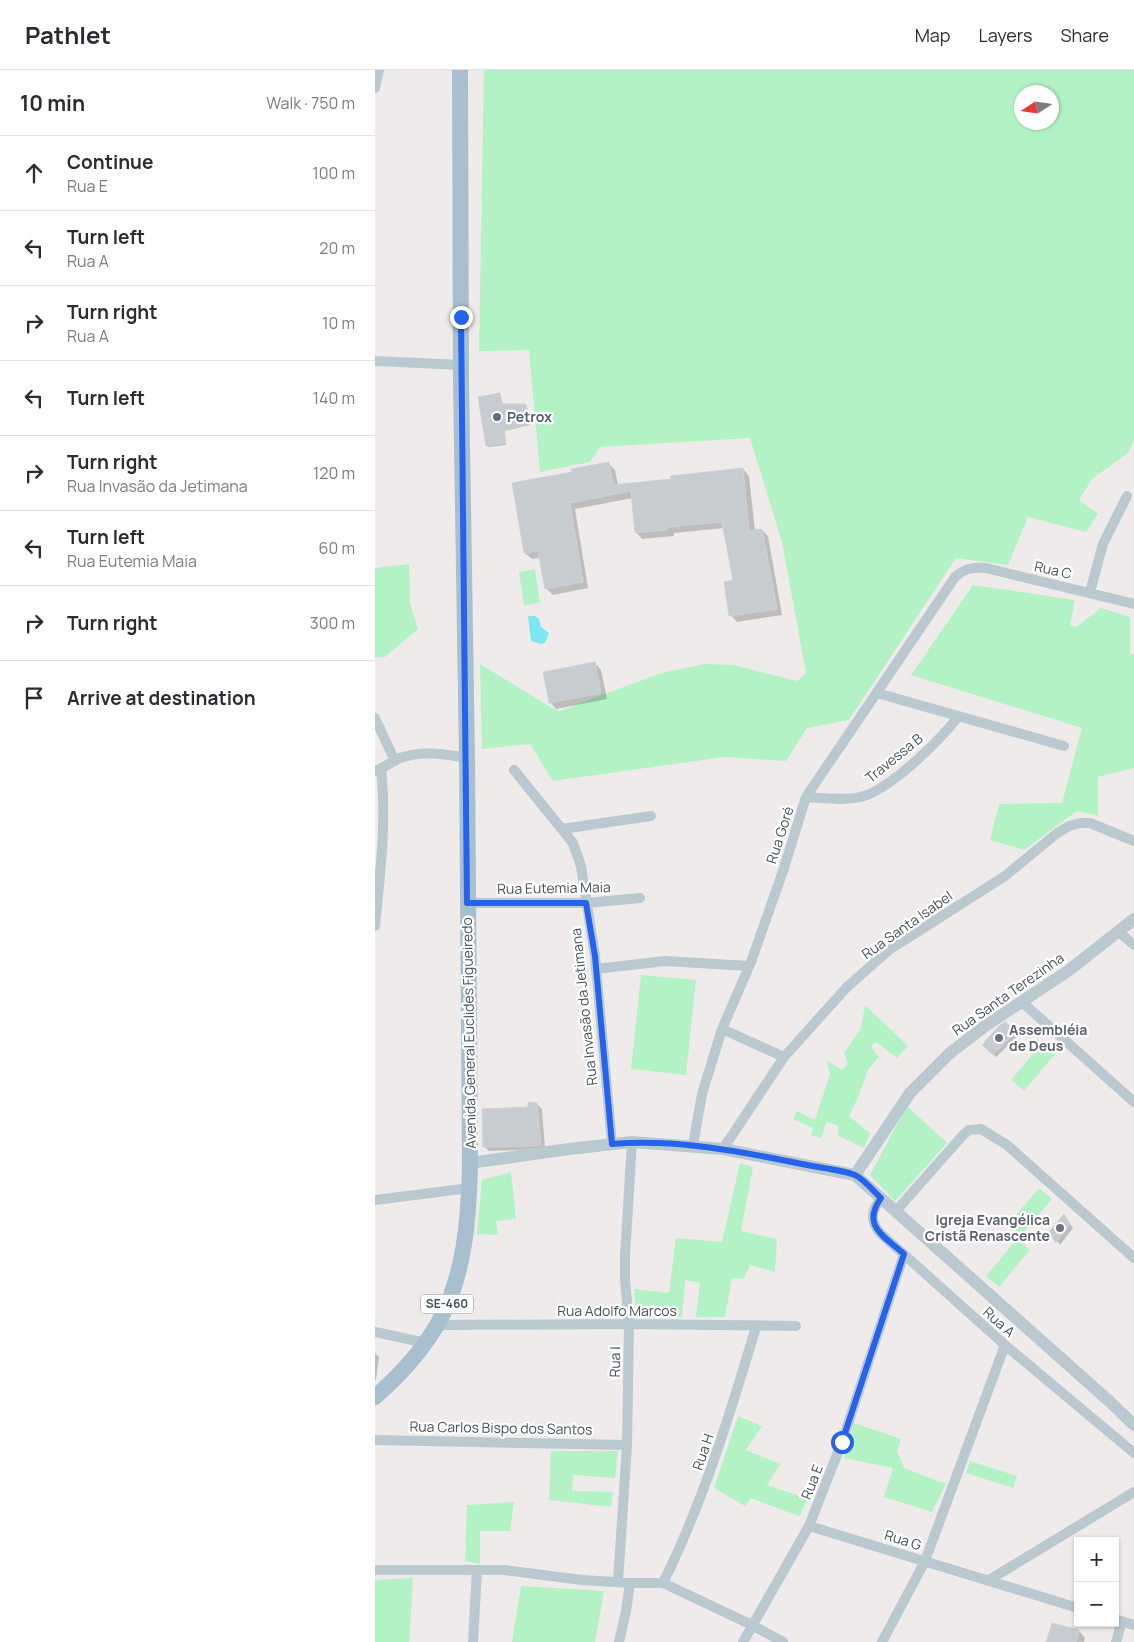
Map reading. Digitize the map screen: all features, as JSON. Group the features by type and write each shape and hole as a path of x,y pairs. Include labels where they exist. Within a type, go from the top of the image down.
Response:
{"main road":[{"name":"Avenida General Euclides Figueiredo","path":"375,1397 392,1382 425,1343 438,1324 452,1294 468,1222 471,1163 460,70"}],"street":[{"path":"375,88 379,70"},
{"path":"375,361 462,365"},
{"path":"1090,592 1103,544 1127,496"},
{"name":"Rua C","path":"965,570 986,568 1134,604"},
{"name":"Rua Goré","path":"693,1145 702,1094 722,1029 749,966 783,871 806,797 955,577 965,570"},
{"path":"877,693 1064,746"},
{"name":"Travessa B","path":"806,797 848,799 859,798 878,791 946,733 958,717"},
{"path":"375,718 395,761"},
{"path":"375,926 383,832 383,791 378,770 409,755 433,753 467,758"},
{"name":"Rua Invasão da Jetimana","path":"514,770 563,829 576,851 581,866 596,969 612,1144"},
{"path":"563,829 651,816"},
{"name":"Rua Santa Isabel","path":"723,1148 784,1057 847,987 875,961 1005,876 1056,834 1069,826 1090,823 1134,841"},
{"name":"Rua Eutemia Maia","path":"467,903 586,903 640,898"},
{"name":"Rua Santa Terezinha","path":"855,1175 910,1092 950,1053 969,1037 1068,971 1134,919"},
{"path":"1119,932 1134,945"},
{"path":"596,969 665,961 749,966"},
{"path":"1021,1002 1134,1102"},
{"path":"722,1029 784,1057"},
{"path":"896,1211 963,1134 969,1130 981,1130 1007,1146 1134,1258"},
{"path":"471,1163 632,1142 723,1148 855,1175 1134,1425"},
{"name":"Rua I","path":"618,1582 627,1445 629,1324 625,1256 632,1142"},
{"path":"375,1200 470,1188"},
{"name":"Rua A","path":"881,1198 873,1211 874,1223 880,1233 1005,1345 1134,1453"},
{"name":"Rua E","path":"743,1642 809,1526 842,1442 904,1254"},
{"name":"Rua Adolfo Marcos","path":"438,1324 796,1326"},
{"name":"Rua H","path":"663,1582 689,1528 709,1476 756,1327"},
{"path":"375,1332 425,1343"},
{"path":"882,1642 925,1561 1005,1345"},
{"name":"Rua Carlos Bispo dos Santos","path":"375,1440 627,1445"},
{"path":"989,1580 1134,1492"},
{"name":"Rua G","path":"809,1526 1074,1607"},
{"path":"375,1570 505,1570 582,1580 630,1583 663,1582 783,1642"},
{"path":"473,1642 477,1570"},
{"path":"619,1642 630,1583"},
{"path":"1119,1620 1134,1625"},
{"path":"1116,1642 1118,1627"}],"green space":[{"path":"484,70 1134,70 1134,440 1128,453 1092,479 1079,500 1098,514 1086,532 1028,517 1008,565 956,558 849,720 807,728 786,761 724,757 553,781 530,744 482,749 480,664 560,711 661,673 705,664 733,665 797,681 806,673 782,542 750,438 600,447 590,462 540,472 529,350 479,351"},
{"path":"409,564 410,603 418,629 385,657 375,658 375,568"},
{"path":"535,569 540,603 524,605 519,572"},
{"path":"973,585 1075,600 1070,625 1076,627 1101,608 1130,617 1130,654 1134,655 1134,768 1098,777 1098,816 1077,811 1024,850 990,840 999,804 1062,803 1082,728 911,675"},
{"path":"641,975 696,980 686,1075 631,1069"},
{"path":"865,1005 908,1046 897,1058 876,1042 871,1046 879,1057 868,1070 849,1116 870,1133 864,1148 837,1135 839,1126 827,1122 821,1138 811,1135 813,1128 793,1119 797,1111 815,1120 830,1074 827,1063 828,1061 842,1070 848,1064 844,1053 861,1028"},
{"path":"1042,1043 1055,1054 1024,1091 1011,1080"},
{"path":"907,1106 947,1143 895,1201 870,1175"},
{"path":"740,1163 753,1167 741,1231 777,1239 775,1272 750,1265 744,1279 732,1278 725,1317 696,1317 700,1283 685,1280 682,1317 637,1317 634,1289 669,1293 676,1238 722,1242"},
{"path":"511,1172 516,1219 496,1221 498,1235 477,1234 482,1180"},
{"path":"1039,1188 1052,1199 1021,1235 1008,1224"},
{"path":"1017,1239 1030,1250 999,1287 986,1276"},
{"path":"738,1416 762,1426 746,1450 780,1464 767,1485 808,1499 799,1516 751,1498 745,1506 714,1488"},
{"path":"854,1423 901,1439 897,1451 904,1468 946,1484 932,1512 884,1497 893,1468 844,1458"},
{"path":"551,1451 618,1451 615,1478 573,1475 572,1491 613,1492 611,1507 549,1500"},
{"path":"970,1461 1017,1476 1013,1488 966,1473"},
{"path":"514,1502 510,1531 480,1531 480,1564 465,1561 467,1505"},
{"path":"413,1578 409,1642 375,1642 375,1580"},
{"path":"521,1586 604,1591 595,1642 512,1642"}],"water":[{"path":"528,616 535,616 539,619 541,627 549,633 545,643 541,644 531,641"}],"building":[{"name":"Petrox","path":"500,393 502,404 526,404 529,424 504,430 505,443 486,446 478,397"},
{"path":"609,462 613,485 671,479 671,476 743,468 749,531 762,529 777,609 729,616 724,582 733,580 722,522 668,527 668,530 635,533 631,491 570,503 583,582 545,589 538,551 524,553 512,483 572,472 571,469"},
{"path":"595,662 601,693 549,703 543,672"},
{"name":"Assembléia de Deus","path":"1005,1022 1016,1032 993,1055 982,1045"},
{"path":"528,1102 537,1103 541,1145 483,1147 482,1109 528,1107"},
{"name":"Igreja Evangélica Cristã Renascente","path":"1064,1214 1070,1224 1056,1243 1049,1232"},
{"path":"1052,1623 1079,1630 1076,1642 1046,1642"}],"place":[{"name":"Petrox","path":"497,417"},
{"name":"Assembléia de Deus","path":"999,1038"},
{"name":"Igreja Evangélica Cristã Renascente","path":"1060,1228"}],"route":[{"path":"461,317 467,903 586,903 595,956 612,1144 632,1142 723,1148 855,1175 881,1198 873,1211 874,1223 880,1233 904,1254 869,1365 842,1442"}]}
